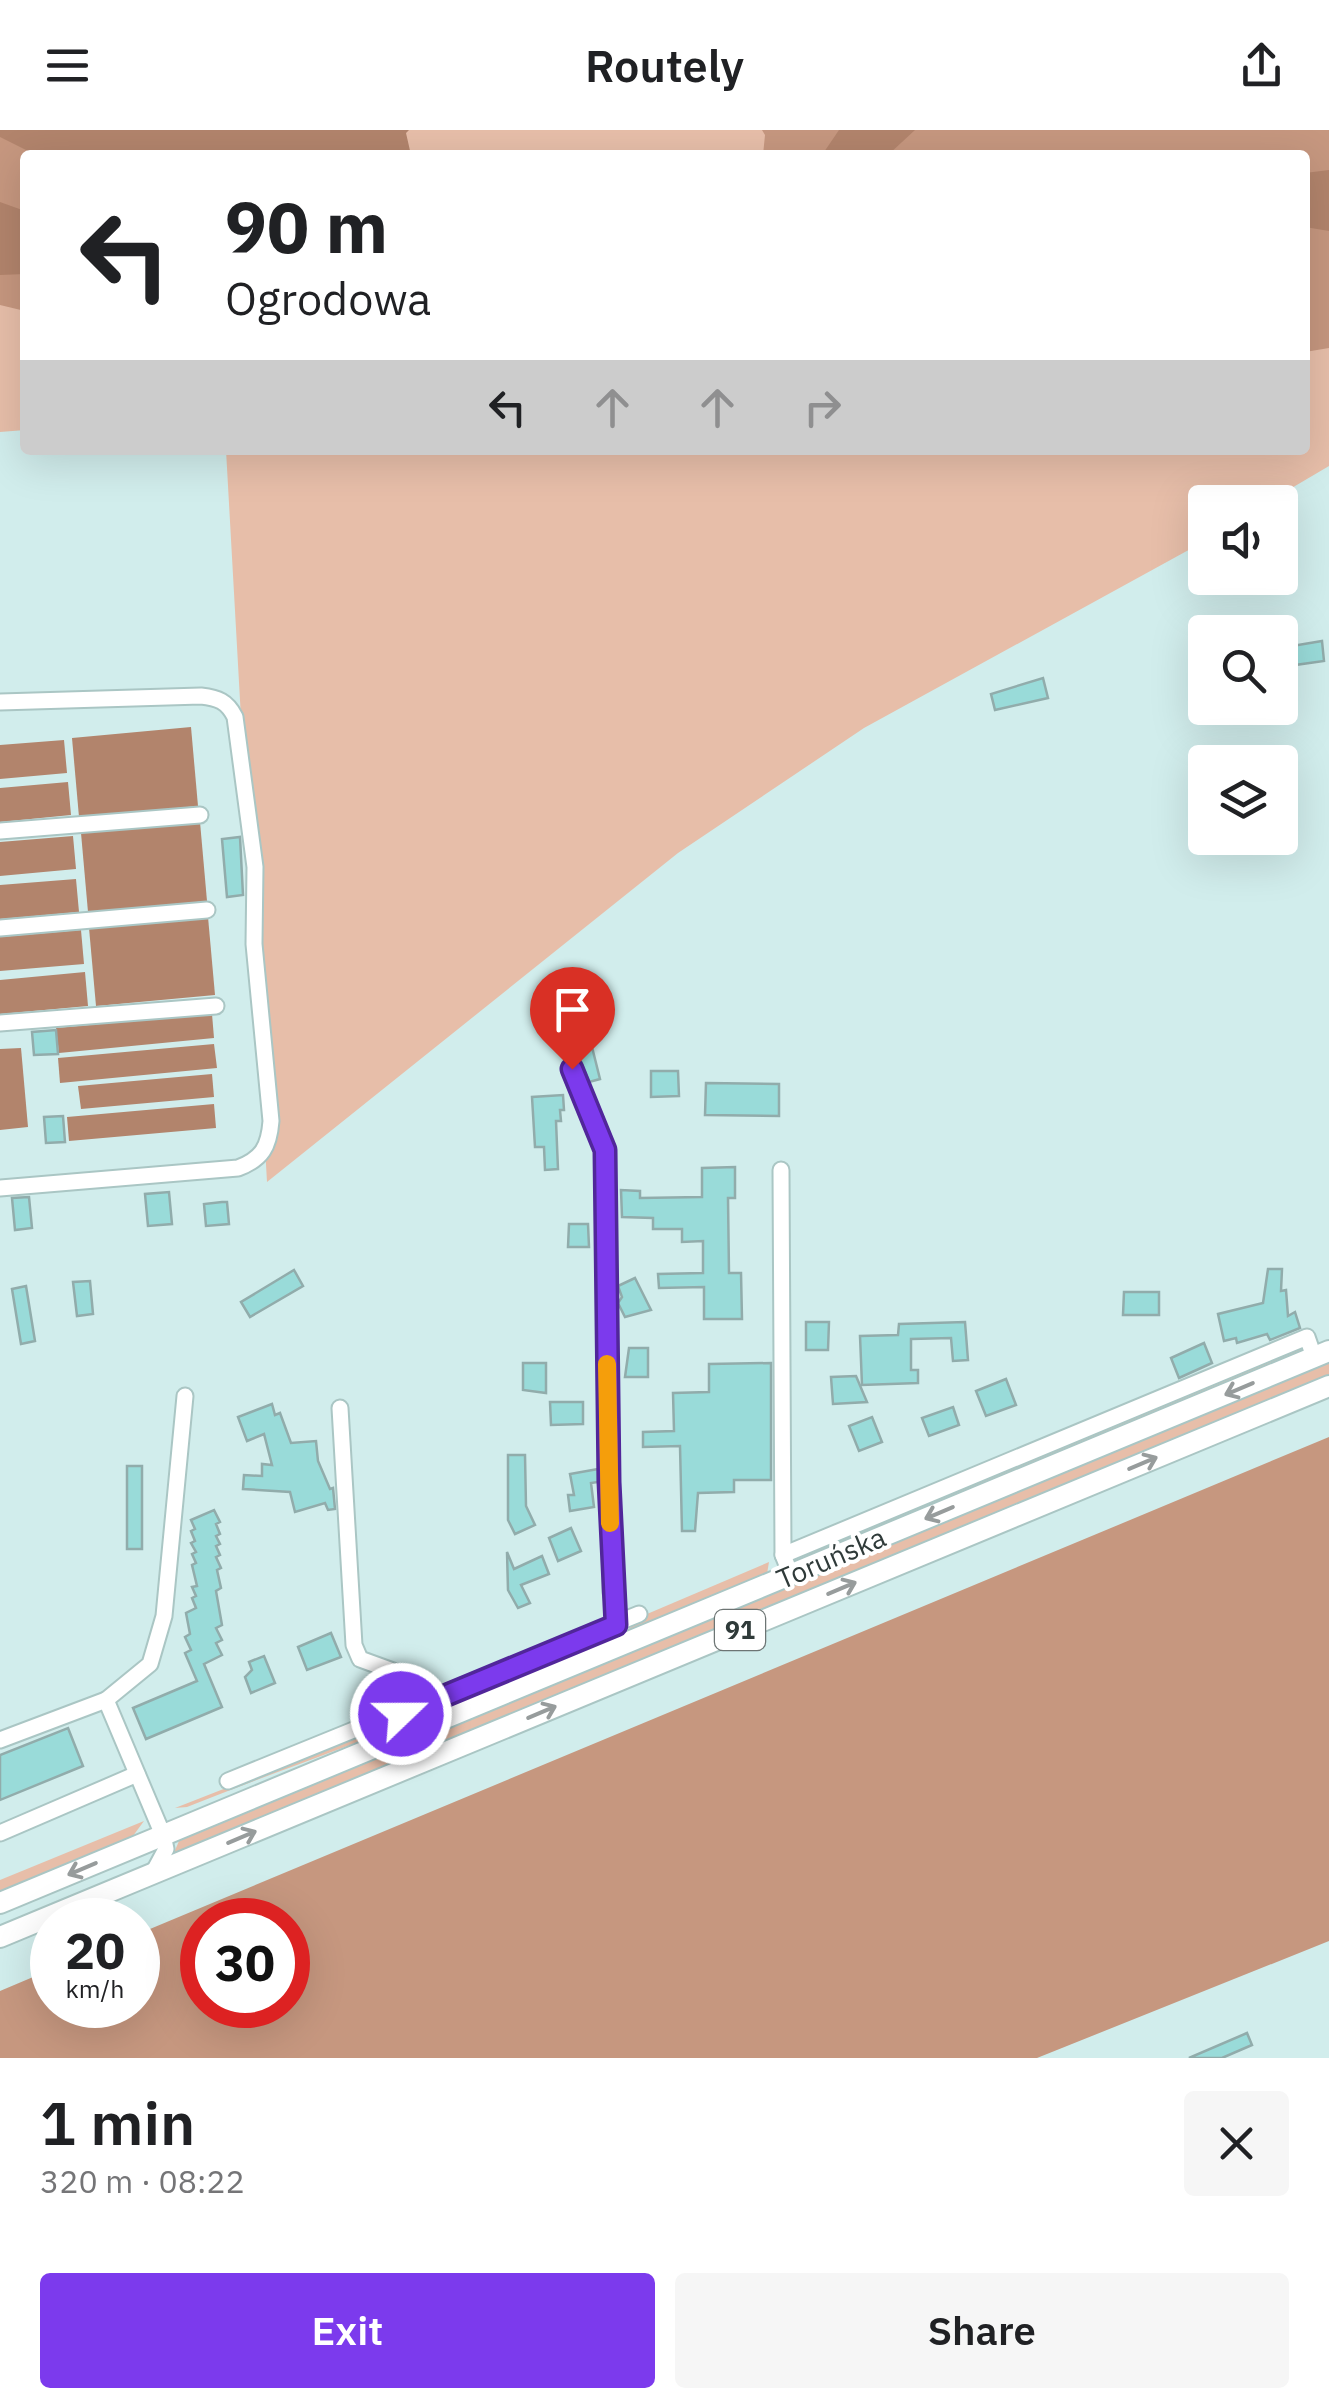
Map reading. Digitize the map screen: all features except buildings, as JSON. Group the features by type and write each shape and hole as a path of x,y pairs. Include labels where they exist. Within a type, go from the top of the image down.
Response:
{"main road":[{"name":"Toruńska","path":"0,1903 163,1835 438,1710 787,1565 1322,1354"},
{"name":"Toruńska","path":"0,1938 1329,1386"}],"street":[{"path":"0,702 201,696 230,706 235,718 255,867 254,944 271,1121 266,1148 259,1158 238,1168 0,1188"},
{"path":"0,832 200,815"},
{"path":"0,928 207,910"},
{"path":"0,1022 216,1006"},
{"path":"572,1069 605,1150 610,1553 619,1635"},
{"path":"781,1170 787,1565"},
{"path":"0,1740 106,1700 150,1664 164,1616 185,1396"},
{"path":"228,1782 438,1710 426,1684 360,1660 354,1644 340,1408"},
{"path":"619,1635 638,1614"},
{"path":"106,1700 163,1835 166,1850 152,1874"},
{"path":"0,1833 137,1774"}],"shaded area":[{"path":"0,130 1329,130 1329,466 1297,485 1188,485 1188,550 864,728 678,853 267,1182 226,455 1310,455 1310,150 20,150 20,430 0,432"},
{"path":"0,130 126,150 20,150 20,310 0,305"},
{"path":"0,130 409,130 406,133 410,150 26,150 0,137"},
{"path":"762,130 1329,130 1329,348 1310,351 1310,150 764,150"},
{"path":"839,130 915,130 893,150 825,150"},
{"path":"1329,170 1329,231 1310,228 1310,172"},
{"path":"0,202 20,209 20,274 0,275"},
{"path":"191,727 198,806 79,817 72,738"},
{"path":"64,740 67,773 0,779 0,745"},
{"path":"68,782 71,815 0,822 0,788"},
{"path":"200,822 207,901 88,912 81,833"},
{"path":"73,836 76,869 0,876 0,842"},
{"path":"76,879 79,912 0,919 0,885"},
{"path":"208,917 215,995 96,1006 89,928"},
{"path":"81,930 84,964 0,971 0,937"},
{"path":"85,972 88,1006 0,1014 0,980"},
{"path":"212,1014 214,1038 59,1053 56,1028"},
{"path":"214,1044 217,1068 60,1083 58,1058"},
{"path":"21,1048 28,1127 0,1130 0,1049"},
{"path":"212,1074 214,1097 81,1109 78,1086"},
{"path":"214,1104 216,1128 69,1141 67,1117"},
{"path":"1300,1347 1301,1353 807,1558 805,1555"},
{"path":"1329,1363 1329,1376 173,1855 179,1841"},
{"path":"1329,1437 1329,1941 1037,2058 0,2058 0,1991 30,1978 30,2028 160,2028 160,1925 180,1916 180,2028 310,2028 310,1898 224,1898"},
{"path":"769,1562 767,1574 628,1630 640,1617"},
{"path":"605,1636 608,1640 443,1707 445,1702"},
{"path":"423,1711 426,1715 366,1739 187,1807 175,1808"},
{"path":"144,1821 130,1840 0,1893 0,1880"}],"slow traffic":[{"path":"607,1364 610,1523"}],"route":[{"path":"401,1714 616,1625 609,1482 605,1150 572,1069"}]}
